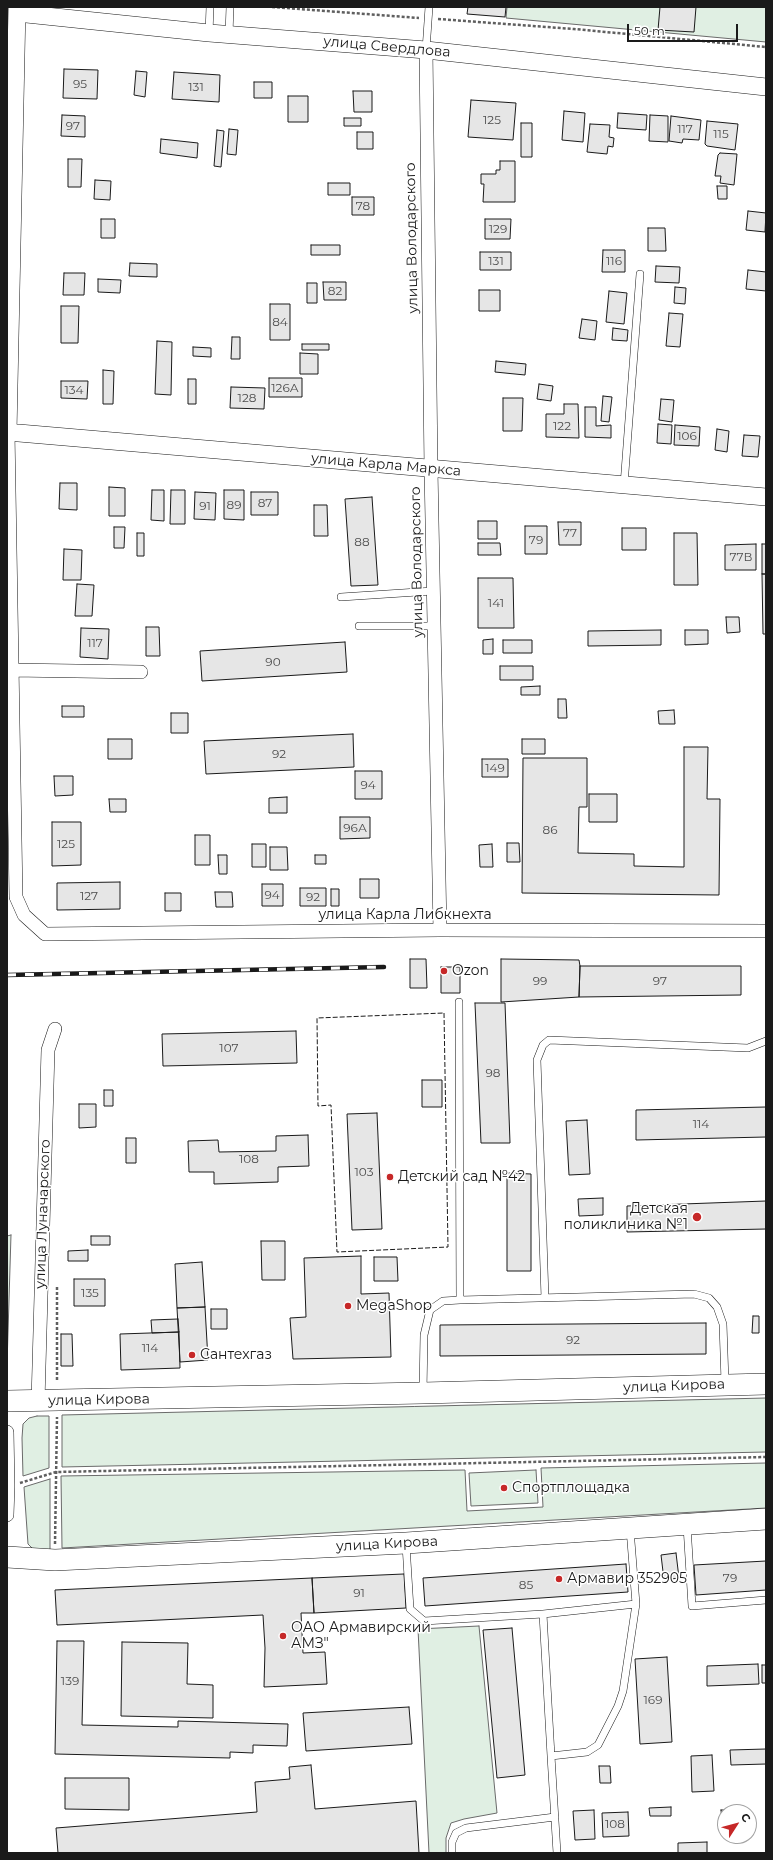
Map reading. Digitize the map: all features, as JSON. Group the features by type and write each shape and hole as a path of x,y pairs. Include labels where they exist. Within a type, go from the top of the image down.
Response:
{"main road":[{"name":"улица Кирова","path":"7,1401 423,1393 766,1384"},
{"name":"улица Кирова","path":"7,1557 55,1560 406,1543 766,1519"}],"street":[{"name":"улица Свердлова","path":"14,10 209,33 426,50 766,87"},
{"path":"14,10 8,432 12,670 141,672"},
{"name":"улица Володарского","path":"426,50 431,469 440,930"},
{"name":"улица Карла Маркса","path":"8,432 766,497"},
{"name":"улица Карла Либкнехта","path":"12,670 16,897 24,915 45,934 440,930 766,931"},
{"name":"улица Луначарского","path":"38,1401 48,1050 55,1029"},
{"path":"7,1432 7,1515"}],"lane":[{"path":"209,33 210,7"},
{"path":"229,34 230,7"},
{"path":"426,50 429,7"},
{"path":"624,485 640,274"},
{"path":"341,597 433,591"},
{"path":"359,626 434,626"},
{"path":"459,1002 460,1300"},
{"path":"545,1298 537,1060 543,1045 549,1040 748,1048 766,1041"},
{"path":"423,1393 424,1335 430,1310 443,1301 460,1300 694,1294 709,1298 717,1307 723,1324 725,1385"},
{"path":"686,1525 692,1606 766,1600"},
{"path":"551,1756 587,1752 598,1744 623,1691 636,1604 630,1529"},
{"path":"406,1543 410,1609 424,1621 543,1614 636,1604"},
{"path":"543,1614 557,1853"},
{"path":"452,1853 452,1842 456,1833 466,1828 556,1816"}],"path":[{"path":"272,7 574,29 766,47"},
{"path":"55,1547 57,1412"},
{"path":"8,1486 56,1472 766,1457"}],"green space":[{"path":"507,7 766,7 766,42 506,18"},
{"path":"11,1235 7,1365 7,1236"},
{"path":"766,1398 766,1452 62,1467 62,1415"},
{"path":"49,1416 49,1468 23,1476 23,1424 29,1418"},
{"path":"766,1463 766,1508 62,1548 61,1476 465,1470 467,1511 543,1507 541,1468"},
{"name":"Спортплощадка","path":"536,1470 538,1503 471,1506 469,1473"},
{"path":"50,1479 50,1550 33,1549 28,1544 24,1487"},
{"path":"479,1626 497,1813 451,1823 446,1838 446,1853 429,1853 418,1629"}],"building":[{"path":"468,7 506,7 505,17 467,14"},
{"path":"660,7 696,7 694,32 658,30"},
{"path":"64,69 98,70 97,99 63,98"},
{"path":"136,71 147,72 145,97 134,95"},
{"path":"174,72 220,75 219,102 172,99"},
{"path":"254,82 272,82 272,98 254,98"},
{"path":"353,91 372,91 372,112 354,112"},
{"path":"288,96 308,96 308,122 288,122"},
{"path":"471,100 516,103 513,140 468,137"},
{"path":"564,111 585,113 583,142 562,140"},
{"path":"618,113 647,115 646,130 617,128"},
{"path":"62,115 85,116 85,137 61,136"},
{"path":"650,115 668,116 668,142 649,141"},
{"path":"671,116 701,120 699,140 683,139 682,143 669,141"},
{"path":"344,118 361,118 361,126 344,126"},
{"path":"707,121 738,124 735,150 707,146 705,144"},
{"path":"521,123 532,123 532,157 521,157"},
{"path":"590,124 610,125 609,137 614,138 613,147 608,146 607,154 587,152"},
{"path":"229,129 238,130 236,155 227,154"},
{"path":"217,130 224,131 221,167 214,166"},
{"path":"357,132 373,132 373,149 357,149"},
{"path":"161,139 198,143 197,158 160,153"},
{"path":"720,153 737,154 734,185 720,183 721,176 715,176 718,155"},
{"path":"68,159 82,159 81,187 68,187"},
{"path":"500,161 515,161 515,202 483,202 484,184 481,184 481,174 496,174 496,170 500,170"},
{"path":"95,180 111,181 110,200 94,199"},
{"path":"328,183 350,183 350,195 328,195"},
{"path":"717,186 727,186 727,199 718,199"},
{"path":"352,197 374,197 374,215 352,215"},
{"path":"748,211 766,213 765,232 746,230"},
{"path":"101,219 115,219 115,238 101,238"},
{"path":"485,219 511,219 510,239 485,239"},
{"path":"648,228 665,228 666,251 648,251"},
{"path":"311,245 340,245 340,255 311,255"},
{"path":"603,250 625,250 625,272 602,272"},
{"path":"480,252 511,252 511,270 480,270"},
{"path":"130,263 157,264 157,277 129,276"},
{"path":"656,266 680,267 679,283 655,282"},
{"path":"748,270 766,272 766,291 746,289"},
{"path":"64,273 85,273 84,295 63,295"},
{"path":"98,279 121,280 120,293 98,292"},
{"path":"323,282 346,282 346,300 324,300"},
{"path":"307,283 317,283 317,303 307,303"},
{"path":"675,287 686,288 685,304 674,303"},
{"path":"479,290 500,290 500,311 479,311"},
{"path":"609,291 627,293 624,324 606,322"},
{"path":"270,304 290,304 290,340 270,340"},
{"path":"61,306 79,306 78,343 61,343"},
{"path":"669,313 683,314 680,347 666,346"},
{"path":"582,319 597,321 595,340 579,338"},
{"path":"613,328 628,330 627,341 612,340"},
{"path":"232,337 240,337 240,359 231,359"},
{"path":"157,341 172,342 171,395 155,394"},
{"path":"302,344 329,344 329,350 302,350"},
{"path":"193,347 211,348 211,357 193,356"},
{"path":"300,353 318,354 318,374 300,374"},
{"path":"496,361 526,364 525,375 495,372"},
{"path":"103,370 114,371 113,404 103,404"},
{"path":"269,378 302,378 302,397 269,397"},
{"path":"188,379 196,379 196,404 188,404"},
{"path":"61,381 88,381 87,399 61,398"},
{"path":"539,384 553,386 551,401 537,399"},
{"path":"231,387 265,388 264,409 230,408"},
{"path":"603,396 612,397 609,422 601,421"},
{"path":"503,398 523,398 522,431 503,431"},
{"path":"661,399 674,400 672,422 659,420"},
{"path":"564,404 578,404 579,438 546,437 546,414 564,414"},
{"path":"585,407 596,407 596,426 611,425 611,438 585,437"},
{"path":"658,424 672,425 671,444 657,443"},
{"path":"675,425 700,427 699,446 674,445"},
{"path":"717,429 729,431 727,452 715,450"},
{"path":"744,435 760,436 758,457 742,456"},
{"path":"60,483 77,483 77,510 59,509"},
{"path":"109,487 125,488 125,516 109,516"},
{"path":"152,490 164,490 164,521 151,520"},
{"path":"171,490 185,490 185,524 170,524"},
{"path":"224,490 244,490 244,520 224,519"},
{"path":"195,492 216,493 215,520 194,519"},
{"path":"251,492 278,492 278,515 251,515"},
{"path":"372,497 378,585 351,586 345,499"},
{"path":"314,505 327,505 328,536 314,536"},
{"path":"478,521 497,521 497,539 478,539"},
{"path":"558,522 581,522 581,545 559,545"},
{"path":"525,526 547,526 547,554 525,554"},
{"path":"114,527 125,527 124,548 114,548"},
{"path":"622,528 646,528 646,550 622,550"},
{"path":"137,533 144,533 144,556 137,556"},
{"path":"674,533 697,533 698,585 674,585"},
{"path":"478,543 500,543 501,555 478,555"},
{"path":"756,544 756,570 725,570 725,545"},
{"path":"762,544 766,544 766,574 762,574"},
{"path":"64,549 82,550 81,580 63,580"},
{"path":"762,574 766,574 766,634 763,634"},
{"path":"478,578 513,578 514,628 478,628"},
{"path":"77,584 94,585 92,616 75,616"},
{"path":"726,617 739,617 740,632 727,633"},
{"path":"146,627 159,627 160,656 146,656"},
{"path":"81,628 109,629 108,659 80,657"},
{"path":"661,630 661,645 588,646 588,631"},
{"path":"685,630 708,630 708,644 685,645"},
{"path":"493,639 493,654 483,654 483,640"},
{"path":"503,640 532,640 532,653 503,653"},
{"path":"345,642 347,672 202,681 200,651"},
{"path":"500,666 533,666 533,680 500,680"},
{"path":"540,686 540,695 521,695 521,687"},
{"path":"558,699 566,699 567,718 558,718"},
{"path":"62,706 84,706 84,717 62,717"},
{"path":"674,710 675,724 659,724 658,711"},
{"path":"171,713 188,713 188,733 171,733"},
{"path":"353,734 354,767 206,774 204,741"},
{"path":"108,739 132,739 132,759 108,759"},
{"path":"522,739 545,739 545,754 522,754"},
{"path":"684,747 708,747 707,799 720,799 719,895 522,893 523,758 587,758 587,807 579,807 578,853 634,854 634,866 684,867"},
{"path":"482,759 508,759 508,777 482,777"},
{"path":"355,771 382,771 382,799 355,799"},
{"path":"54,776 73,776 73,795 55,796"},
{"path":"589,794 617,794 617,822 589,822"},
{"path":"287,797 287,813 269,813 269,798"},
{"path":"109,799 126,799 126,812 110,812"},
{"path":"340,817 370,817 370,838 340,839"},
{"path":"52,822 81,822 81,865 52,866"},
{"path":"195,835 210,835 210,865 195,865"},
{"path":"507,843 519,843 520,862 507,862"},
{"path":"252,844 266,844 266,867 252,867"},
{"path":"492,844 493,867 480,867 479,845"},
{"path":"270,847 287,847 288,870 270,870"},
{"path":"218,855 227,855 227,874 219,874"},
{"path":"315,855 326,855 326,864 315,864"},
{"path":"360,879 379,879 379,898 360,898"},
{"path":"120,882 120,909 57,910 57,883"},
{"path":"262,884 283,884 283,906 262,906"},
{"path":"300,888 326,888 326,906 300,906"},
{"path":"331,889 339,889 339,906 331,906"},
{"path":"215,892 232,892 233,907 216,907"},
{"path":"165,893 181,893 181,911 165,911"},
{"path":"410,959 426,959 427,988 410,988"},
{"path":"501,959 579,960 579,997 501,1002"},
{"path":"580,966 741,966 741,995 579,997"},
{"path":"441,967 460,967 460,993 441,993"},
{"path":"475,1003 505,1003 510,1143 481,1143"},
{"path":"296,1031 297,1063 163,1066 162,1034"},
{"path":"422,1080 442,1080 442,1107 422,1107"},
{"path":"104,1090 113,1090 113,1106 104,1106"},
{"path":"79,1104 96,1104 96,1127 79,1128"},
{"path":"766,1107 766,1137 636,1140 636,1110"},
{"path":"377,1113 382,1229 352,1230 347,1114"},
{"path":"587,1120 590,1174 569,1175 566,1121"},
{"path":"308,1135 309,1166 278,1167 278,1182 214,1184 214,1172 189,1172 188,1141 218,1140 219,1152 276,1151 276,1136"},
{"path":"126,1138 136,1138 136,1163 126,1163"},
{"path":"507,1173 531,1174 531,1271 507,1271"},
{"path":"603,1198 603,1215 579,1216 578,1199"},
{"name":"Детская поликлиника №1","path":"766,1201 766,1229 627,1232 627,1206"},
{"path":"91,1236 110,1236 110,1245 91,1245"},
{"path":"261,1241 285,1241 285,1280 262,1280"},
{"path":"88,1250 88,1261 68,1261 68,1251"},
{"name":"MegaShop","path":"361,1256 361,1294 389,1293 391,1357 293,1359 290,1318 306,1317 304,1258"},
{"path":"374,1257 397,1257 398,1281 374,1281"},
{"path":"202,1262 205,1307 177,1308 175,1264"},
{"path":"74,1279 105,1279 105,1306 74,1306"},
{"path":"205,1307 208,1360 180,1362 177,1308"},
{"path":"211,1309 227,1309 227,1329 211,1329"},
{"path":"753,1316 759,1316 759,1333 752,1333"},
{"path":"178,1319 179,1332 152,1333 151,1320"},
{"path":"706,1323 706,1354 440,1356 440,1325"},
{"path":"179,1332 180,1368 121,1370 120,1334"},
{"path":"61,1334 72,1334 73,1366 61,1366"},
{"path":"676,1553 679,1578 664,1580 661,1555"},
{"path":"766,1561 766,1590 696,1595 694,1565"},
{"path":"626,1564 628,1592 425,1606 423,1578"},
{"path":"404,1574 406,1608 314,1613 312,1578"},
{"name":"ОАО Армавирский АМЗ\"","path":"312,1578 314,1613 301,1613 303,1653 325,1652 327,1684 264,1687 265,1648 263,1615 57,1625 55,1590"},
{"path":"512,1628 525,1775 497,1778 483,1630"},
{"path":"57,1641 84,1641 82,1725 178,1727 178,1721 288,1724 287,1746 253,1745 253,1753 230,1752 230,1758 55,1754"},
{"path":"122,1642 188,1643 187,1684 213,1685 213,1718 121,1716"},
{"path":"667,1657 672,1742 640,1744 635,1659"},
{"path":"758,1664 759,1684 707,1686 707,1666"},
{"path":"762,1665 766,1665 766,1683 762,1683"},
{"path":"409,1707 412,1744 306,1751 303,1713"},
{"path":"766,1749 766,1764 731,1765 730,1750"},
{"path":"712,1755 714,1791 692,1792 691,1756"},
{"path":"311,1765 315,1809 416,1801 419,1853 58,1853 56,1828 257,1812 255,1782 290,1779 289,1767"},
{"path":"599,1766 610,1766 611,1783 600,1783"},
{"path":"65,1778 129,1778 129,1810 65,1809"},
{"path":"671,1807 671,1816 650,1816 649,1808"},
{"path":"594,1810 595,1839 575,1840 573,1811"},
{"path":"628,1812 629,1836 603,1837 602,1813"},
{"path":"707,1842 707,1853 678,1853 678,1843"}],"railway":[{"path":"7,975 384,967"}],"fence":[{"path":"444,1013 448,1247 337,1252 331,1105 318,1106 317,1018 444,1013"}],"place":[{"name":"Ozon","path":"444,971"},
{"name":"Детский сад №42","path":"390,1177"},
{"name":"Детская поликлиника №1","path":"697,1217"},
{"name":"MegaShop","path":"348,1306"},
{"name":"Сантехгаз","path":"192,1355"},
{"name":"Спортплощадка","path":"504,1488"},
{"name":"Армавир 352905","path":"559,1579"},
{"name":"ОАО Армавирский АМЗ\"","path":"283,1636"}]}
